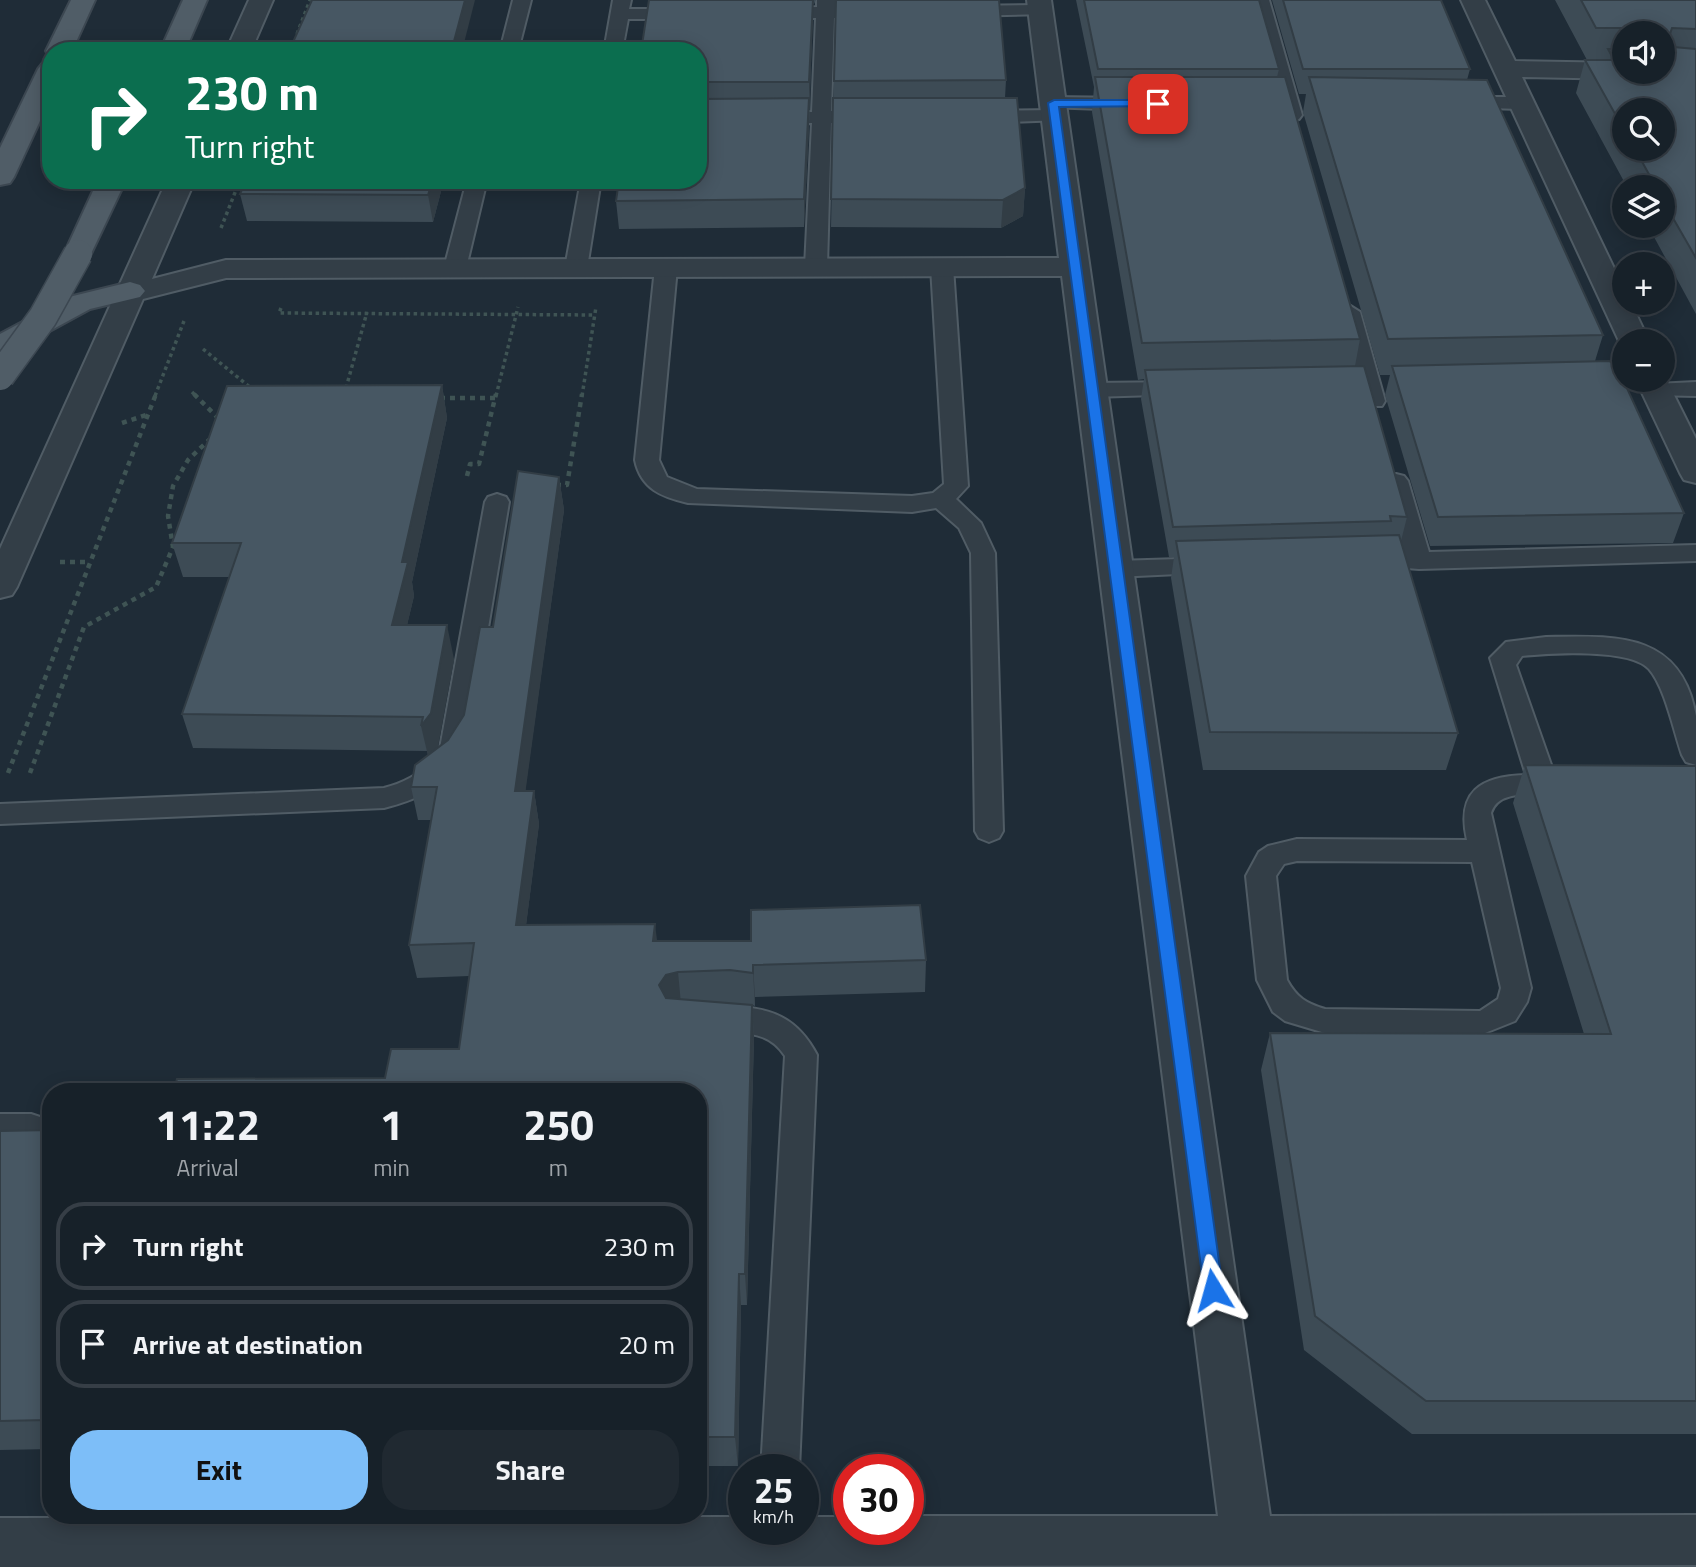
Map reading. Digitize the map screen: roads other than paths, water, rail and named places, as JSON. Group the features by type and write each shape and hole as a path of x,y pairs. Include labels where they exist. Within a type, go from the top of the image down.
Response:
{"main road":[{"path":"63,42 83,0"},
{"path":"176,42 195,0"},
{"path":"0,177 42,88"},
{"path":"0,376 24,348 55,300 108,189"},
{"path":"0,346 80,303 130,291"}],"street":[{"path":"242,42 261,0"},
{"path":"1473,0 1627,329"},
{"path":"1040,5 1247,1539"},
{"path":"1505,69 1612,71"},
{"path":"0,587 177,189"},
{"path":"156,237 176,253 212,268"},
{"path":"130,291 161,288 212,268 1075,267"},
{"path":"1656,392 1696,473"},
{"path":"0,1544 728,1537"},
{"path":"819,1537 1696,1540"}],"lane":[{"path":"511,42 522,0"},
{"path":"1260,0 1297,131"},
{"path":"947,11 1040,5"},
{"path":"816,267 825,6"},
{"path":"757,13 825,6 892,12"},
{"path":"614,42 620,7 702,13"},
{"path":"1439,103 1521,103"},
{"path":"958,117 1150,104"},
{"path":"707,118 889,117"},
{"path":"455,268 475,189"},
{"path":"576,268 589,189"},
{"path":"666,268 647,460 648,471 654,481 665,489 697,497 912,505 940,500 956,486 942,267"},
{"path":"1343,292 1381,426"},
{"path":"1563,382 1612,383"},
{"path":"1342,386 1397,385"},
{"path":"1675,386 1696,389"},
{"path":"1092,390 1203,388"},
{"path":"1392,467 1419,561"},
{"path":"940,500 970,524 983,553 989,831"},
{"path":"7,814 384,799 421,785 448,762 454,748 497,502"},
{"path":"1378,562 1696,553"},
{"path":"1116,569 1240,566"},
{"path":"1544,786 1503,665 1503,658 1515,648 1624,649 1650,655 1664,671 1696,755"},
{"path":"1484,850 1297,850 1271,856 1263,866 1261,876 1272,980 1276,992 1296,1012 1325,1021 1472,1023 1495,1019 1514,1001 1516,988 1477,817 1478,805 1486,796 1510,786 1586,786"},
{"path":"681,1018 751,1018 768,1022 794,1041 801,1055 781,1454"}]}
